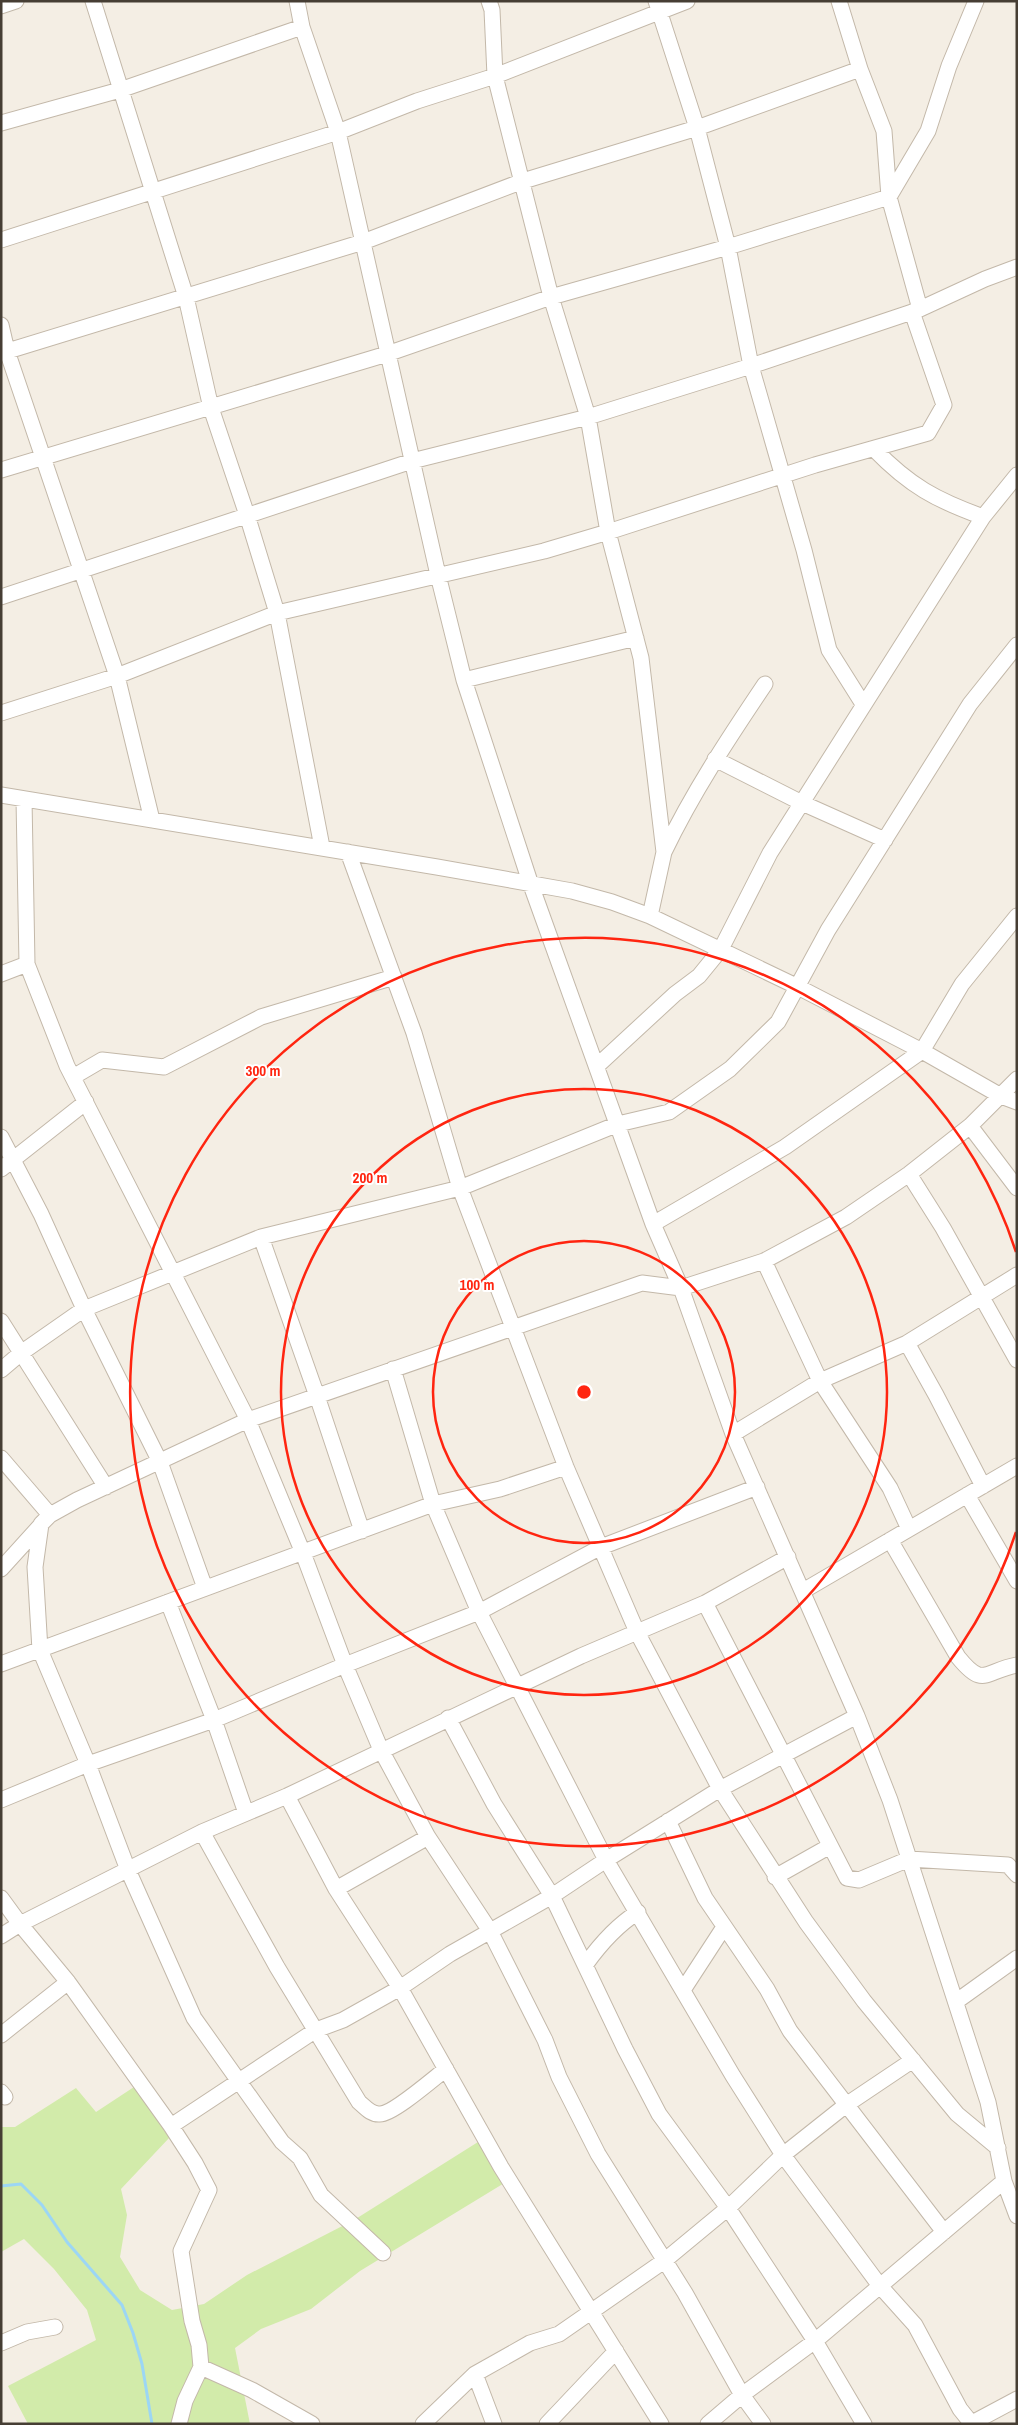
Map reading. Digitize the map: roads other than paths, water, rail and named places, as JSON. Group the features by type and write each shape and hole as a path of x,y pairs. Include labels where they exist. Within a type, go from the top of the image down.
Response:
{"street":[{"path":"1,6 16,1"},
{"path":"93,1 186,297 211,408 277,613 322,847"},
{"path":"297,1 302,27 338,132 387,354 464,680 531,885 653,1224 681,1288 733,1434 857,1716 909,1859 957,2001 988,2102 1004,2181 1017,2216"},
{"path":"489,1 492,10 496,76 551,297 588,417 608,532 641,658 664,852"},
{"path":"1,240 154,193 338,132 417,102 496,76 657,8 687,1"},
{"path":"1,713 117,676 277,613 544,551 782,475 928,433 944,405 916,310 889,197 884,131 860,69 839,1"},
{"path":"1,470 387,354 551,297 728,247 889,197 928,131 949,66 976,1"},
{"path":"657,8 697,128 728,247 751,366 804,550 829,650 864,704"},
{"path":"1,123 120,90 302,27"},
{"path":"4,352 363,242 523,181 697,128 860,69"},
{"path":"1,597 412,461 588,417 751,366 916,310 1017,267"},
{"path":"1,325 4,352 43,456 79,571 117,676 152,820"},
{"path":"874,450 896,472 920,489 942,502 983,517"},
{"path":"596,1066 676,994 700,976 721,950 770,853 983,517 1017,475"},
{"path":"464,680 636,638"},
{"path":"1,1370 21,1353 84,1309 261,1238 460,1188 618,1124 669,1112 730,1069 778,1022 828,930 970,704 1017,645"},
{"path":"650,916 664,852 684,811 715,759 765,684"},
{"path":"715,759 885,840"},
{"path":"1,795 322,847 572,891 650,916 798,987 922,1051 1001,1096 1017,1102"},
{"path":"24,799 27,964 46,1015 73,1077 248,1420 345,1665 381,1750 428,1837 490,1931 545,2040 559,2077 598,2154 705,2327 742,2395 763,2424"},
{"path":"348,852 414,1033 460,1188 566,1467 637,1632 720,1790 775,1877 864,2001 957,2114 998,2148"},
{"path":"653,1224 785,1147 922,1051 962,984 1017,916"},
{"path":"1,974 27,964"},
{"path":"73,1077 102,1060 164,1067 261,1017 394,977"},
{"path":"1,1569 46,1520 106,1487 248,1420 642,1283 681,1288 764,1261 846,1217 909,1174 970,1126 1017,1079"},
{"path":"8,1165 86,1102"},
{"path":"970,1126 1017,1188"},
{"path":"1,1137 8,1165 41,1214 84,1309 160,1462 205,1588"},
{"path":"909,1174 943,1228 1017,1360"},
{"path":"261,1238 362,1531"},
{"path":"764,1261 820,1381 890,1488 909,1529"},
{"path":"733,1434 820,1381 907,1343 1017,1275"},
{"path":"1,1321 106,1487"},
{"path":"907,1343 983,1486"},
{"path":"393,1369 433,1504 479,1612 606,1860 683,1990 783,2155 880,2286 915,2325 960,2409 972,2424 1017,2399"},
{"path":"1,1458 46,1520 35,1567 40,1650 88,1764 128,1870 194,2018 282,2142 300,2158 321,2195 382,2253"},
{"path":"803,1591 1017,1466"},
{"path":"1,1664 433,1504 500,1489 566,1467"},
{"path":"1,1800 88,1764 214,1720 479,1612 601,1547 757,1487"},
{"path":"967,1495 1017,1581"},
{"path":"890,1540 958,1657 970,1672 982,1676 1017,1665"},
{"path":"1,1936 20,1924 202,1832 287,1796 516,1686 705,1603 788,1557"},
{"path":"168,1602 214,1720 246,1813"},
{"path":"705,1603 847,1878 853,1880 866,1878 909,1859 1008,1865 1017,1875"},
{"path":"171,2126 316,2030 343,2020 400,1988 450,1954 552,1896 606,1860 720,1790 857,1716"},
{"path":"448,1718 494,1804 552,1896 625,2049 659,2114 728,2208 815,2342 864,2424"},
{"path":"287,1796 336,1889 400,1988 502,2167 660,2424"},
{"path":"668,1821 705,1898 767,1989 790,2030 846,2106 944,2232"},
{"path":"202,1832 277,1967 359,2102 370,2112 380,2114 391,2110 446,2069"},
{"path":"336,1889 428,1837"},
{"path":"775,1877 830,1846"},
{"path":"1,1898 68,1982 171,2126 195,2163 209,2190 181,2251 192,2321 199,2345 201,2367 185,2401 179,2424"},
{"path":"586,1964 621,1923 638,1912"},
{"path":"683,1990 724,1927"},
{"path":"957,2001 1017,1958"},
{"path":"1,2035 68,1982"},
{"path":"423,2424 475,2374 530,2343 559,2334 592,2313 664,2261 728,2208 783,2155 846,2106 913,2060"},
{"path":"708,2424 742,2395 815,2342 1004,2181"},
{"path":"1,2342 27,2332 55,2327"},
{"path":"547,2424 616,2351"},
{"path":"201,2367 252,2390 312,2424"},
{"path":"475,2374 494,2424"}],"waterway":[{"path":"1,2186 21,2184 42,2205 67,2242 122,2305 142,2364 152,2424"}]}
